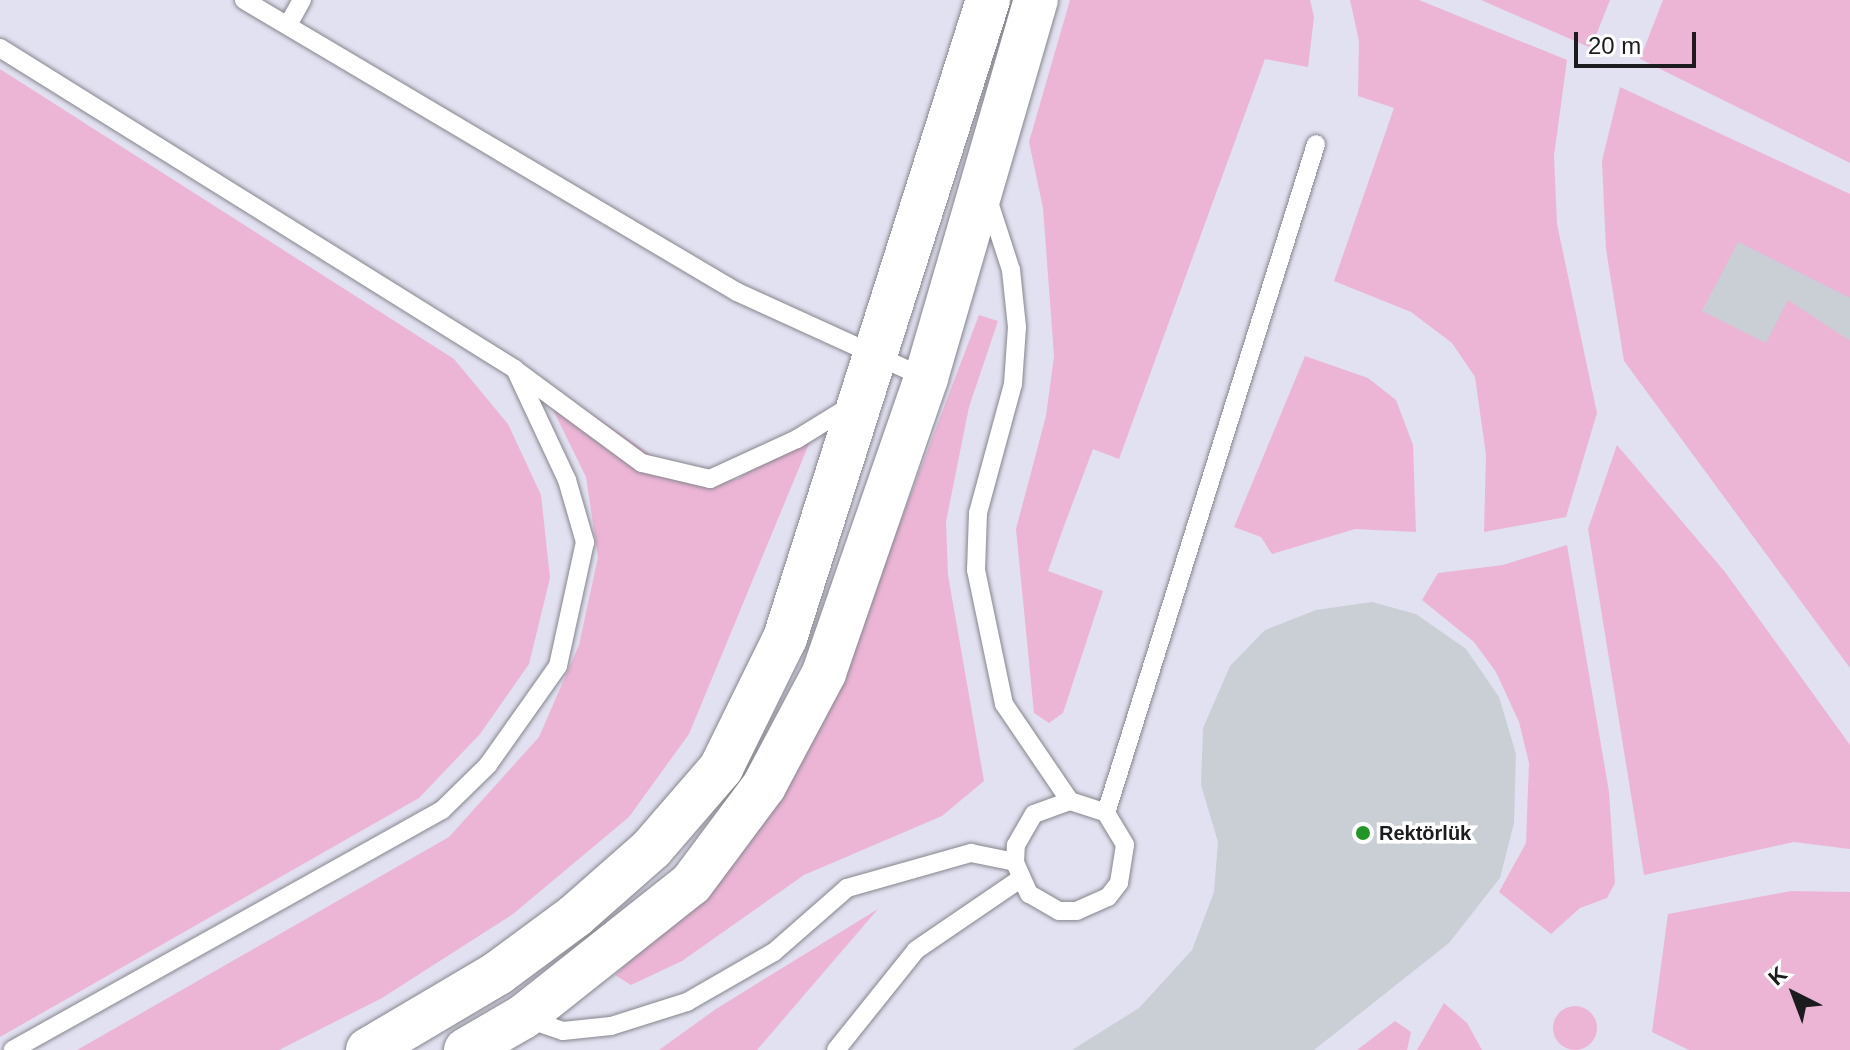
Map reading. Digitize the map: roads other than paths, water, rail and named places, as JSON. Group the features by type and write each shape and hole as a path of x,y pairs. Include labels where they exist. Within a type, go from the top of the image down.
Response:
{"street":[{"path":"368,1050 498,973 575,916 652,848 721,768 785,638 872,377 988,0"},
{"path":"466,1050 523,1017 691,884 764,786 824,673 926,378 981,175 1036,0"}],"lane":[{"path":"244,0 737,292 872,377 926,378"},
{"path":"288,25 302,0"},
{"path":"0,48 515,369 642,463 710,479 797,439 872,377"},
{"path":"1106,813 1316,144"},
{"path":"981,175 1018,310 1013,384 978,513 976,570 1004,704 1070,801 1106,813 1125,845 1125,865 1108,897 1077,911 1059,911 1029,894 1017,871 1016,845 1034,814 1070,801"},
{"path":"12,1050 442,810 527,715 558,666 585,542 567,480 515,369"},
{"path":"523,1017 563,1031 611,1026 687,1002 774,952 847,888 971,853 1017,871"},
{"path":"836,1050 916,950 1017,871"}],"place":[{"name":"Rektörlük","path":"1363,833"}]}
